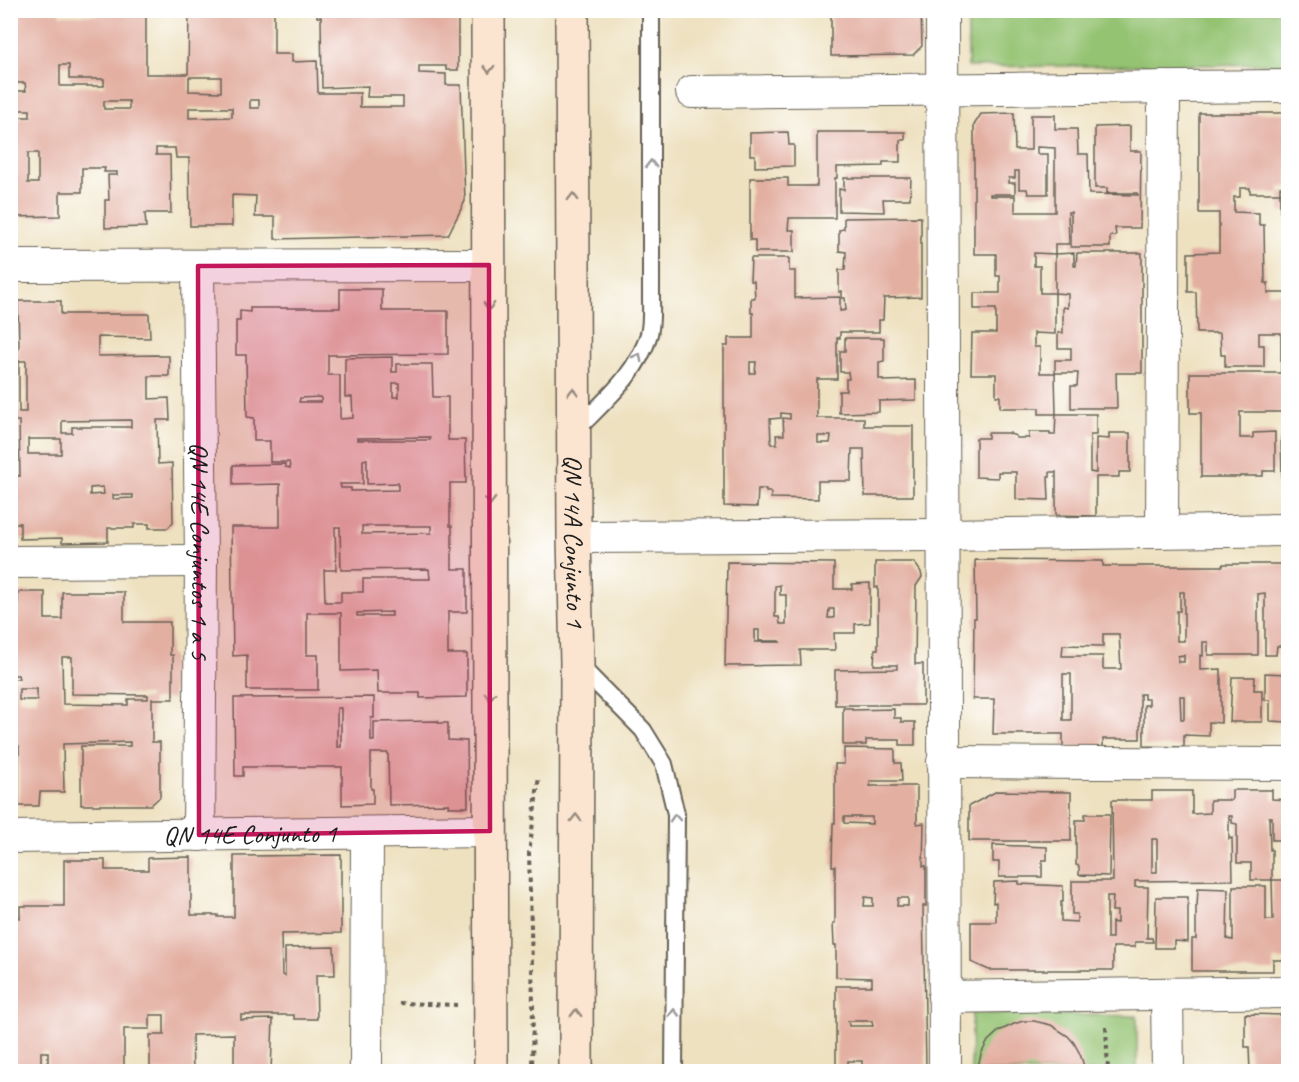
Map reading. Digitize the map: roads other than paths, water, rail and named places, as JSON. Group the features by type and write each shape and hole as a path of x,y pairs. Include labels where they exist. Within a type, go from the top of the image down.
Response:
{"main road":[{"path":"488,10 491,1071"},
{"name":"QN 14A Conjunto 1","path":"572,10 574,537 577,663 576,1071"}],"street":[{"path":"942,10 945,1071"},
{"path":"692,92 1288,86"},
{"path":"1162,531 1164,87"},
{"path":"10,266 489,265"},
{"name":"QN 14E Conjuntos 1 a 5","path":"198,266 201,561 200,835"},
{"path":"574,537 1288,530"},
{"path":"10,562 201,561"},
{"path":"943,762 1288,764"},
{"name":"QN 14E Conjunto 1","path":"10,837 490,831"},
{"path":"365,1071 367,833"},
{"path":"944,998 1288,992"},
{"path":"1167,994 1168,1071"}],"lane":[{"path":"574,433 617,387 639,359 649,332 651,10"},
{"path":"577,663 644,730 664,764 676,814 674,1071"}]}
